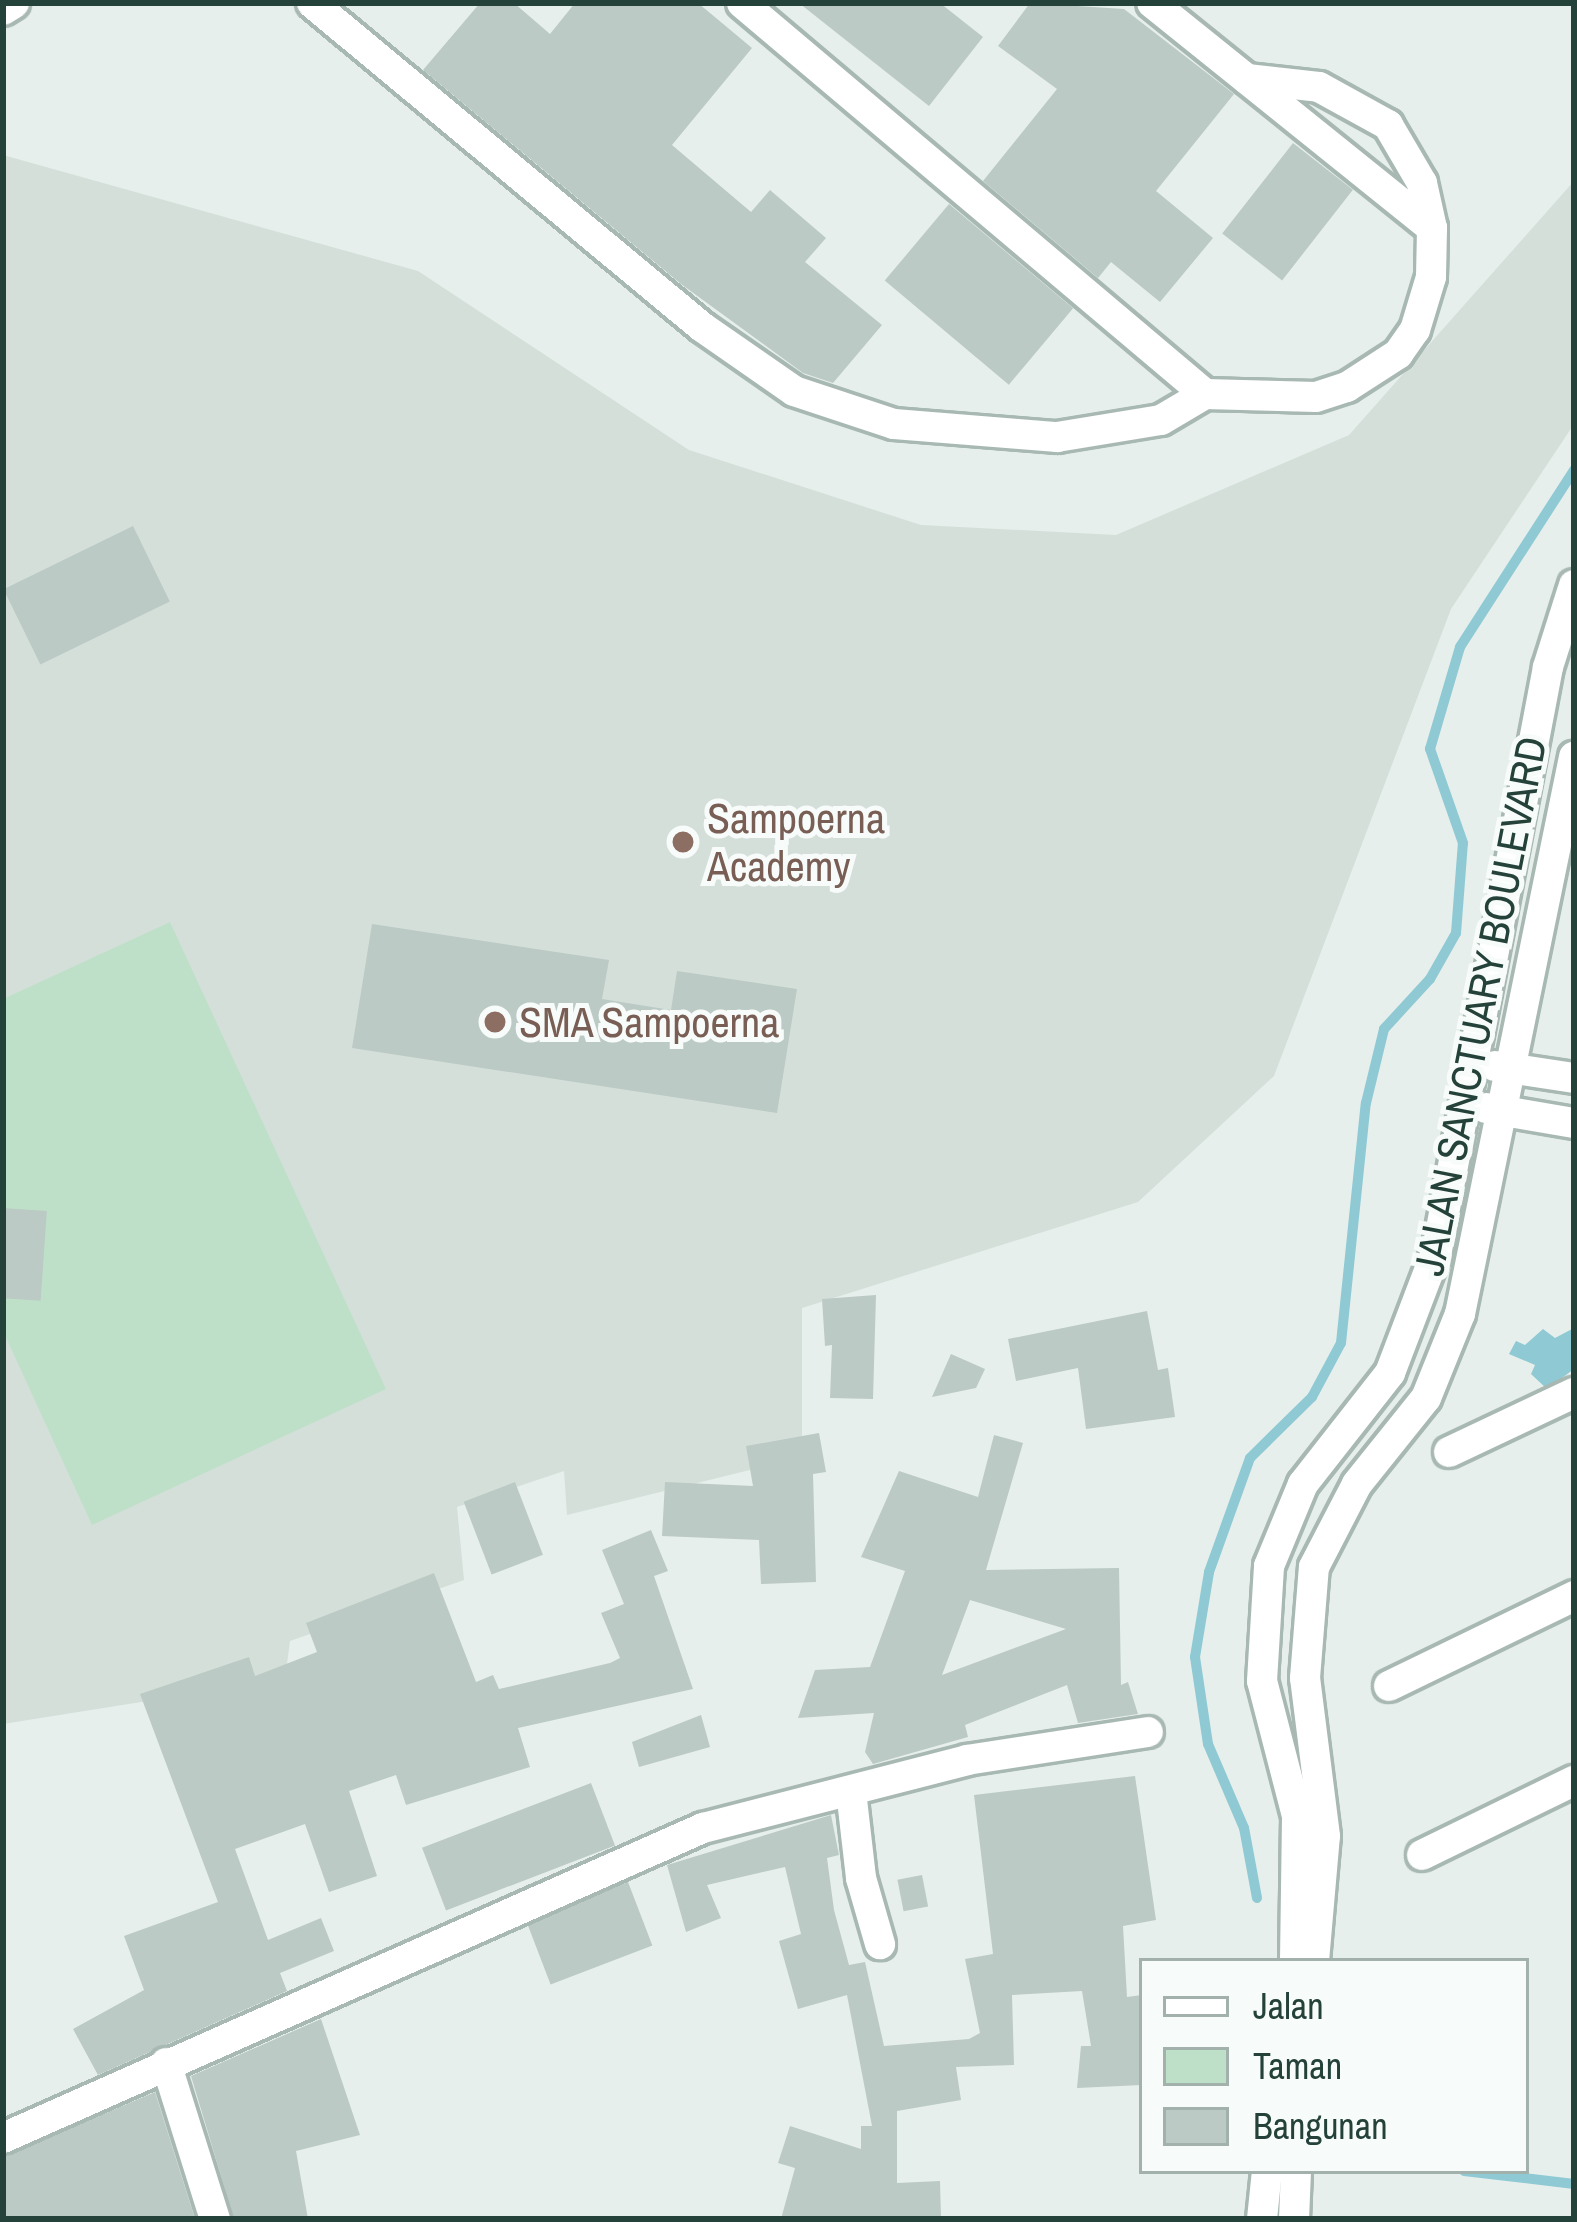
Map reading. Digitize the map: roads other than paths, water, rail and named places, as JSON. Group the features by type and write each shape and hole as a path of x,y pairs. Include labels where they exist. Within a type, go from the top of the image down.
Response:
{"street":[{"path":"3,10 14,3"},
{"path":"312,3 702,327 794,392 848,413 951,434 1058,437 1161,420 1205,394 1316,397 1398,354 1424,305 1432,228 1422,183 1388,125 1319,87 1247,80"},
{"path":"742,3 1205,394"},
{"path":"1152,3 1432,228"},
{"name":"JALAN SANCTUARY BOULEVARD","path":"1295,1958 1297,1816 1262,1681 1269,1566 1304,1484 1390,1373 1437,1250 1552,650 1574,585"},
{"name":"JALAN SANCTUARY BOULEVARD","path":"1314,1958 1325,1835 1305,1678 1314,1567 1357,1484 1426,1398 1460,1315 1574,757"},
{"path":"1472,1062 1574,1078"},
{"path":"1462,1104 1574,1123"},
{"path":"1449,1452 1574,1393"},
{"path":"1389,1686 1574,1596"},
{"path":"3,2138 703,1828 812,1794 851,1791 967,1760 1148,1732"},
{"path":"1422,1855 1574,1781"},
{"path":"851,1791 880,1944"},
{"path":"166,2063 215,2219"},
{"path":"1262,2219 1268,2174"},
{"path":"1294,2219 1296,2174"}],"water":[{"path":"1574,1328 1574,1369 1547,1389 1531,1374 1535,1365 1509,1354 1516,1341 1525,1345 1543,1329 1555,1338"}],"waterway":[{"path":"1257,1898 1244,1828 1208,1744 1195,1657 1209,1572 1250,1458 1312,1397 1341,1343 1366,1103 1384,1029 1430,979 1456,933 1463,843 1430,749 1460,647 1574,470"},
{"path":"1489,2174 1574,2184"}],"place":[{"name":"Sampoerna Academy","path":"683,842"},
{"name":"SMA Sampoerna","path":"495,1022"}]}
